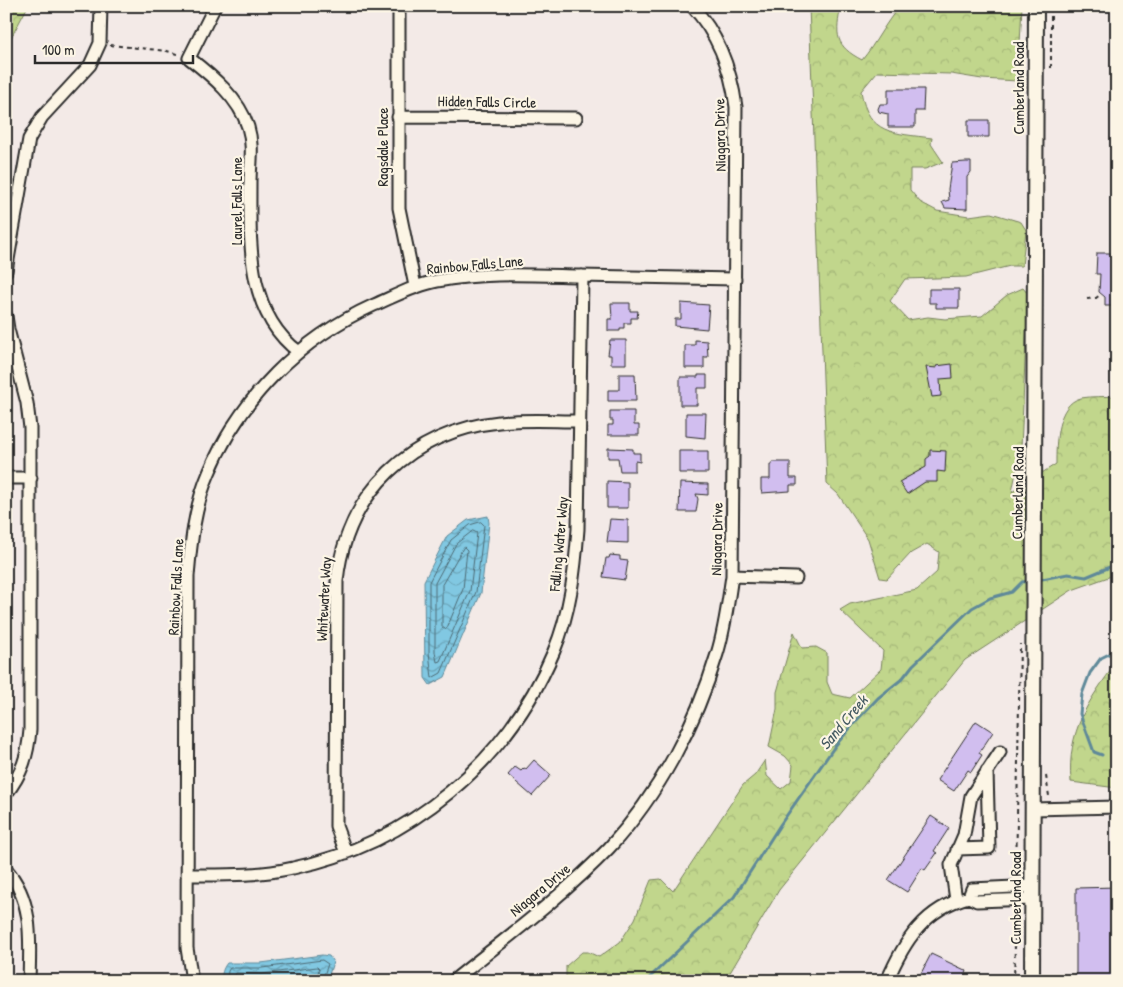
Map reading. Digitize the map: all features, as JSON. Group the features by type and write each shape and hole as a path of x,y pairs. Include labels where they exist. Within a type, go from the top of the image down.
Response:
{"main road":[{"name":"Cumberland Road","path":"1032,981 1036,6"}],"street":[{"path":"6,271 29,139 42,117 90,64 100,43 102,6"},
{"path":"189,58 214,6"},
{"name":"Ragsdale Place","path":"399,6 399,208 415,286"},
{"name":"Niagara Drive","path":"454,981 576,881 609,848 646,802 677,752 708,683 718,652 732,576 737,131 733,80 724,52 708,25 692,6"},
{"name":"Laurel Falls Lane","path":"189,58 207,72 238,105 248,127 252,151 250,181 252,274 270,320 283,340 299,352"},
{"name":"Hidden Falls Circle","path":"398,116 576,118"},
{"name":"Rainbow Falls Lane","path":"192,981 187,948 188,576 191,542 199,503 209,473 226,437 250,403 280,368 318,336 357,313 415,286 439,280 482,276 735,279"},
{"name":"Falling Water Way","path":"187,875 268,873 313,864 369,844 414,819 451,792 502,739 536,689 561,632 575,567 582,276"},
{"path":"6,316 30,420 31,478 30,730 28,753 24,765 6,794"},
{"name":"Whitewater Way","path":"346,853 336,826 337,581 342,548 360,506 381,479 408,456 436,439 467,427 500,422 579,421"},
{"path":"6,478 31,478"},
{"path":"732,576 796,578"},
{"path":"956,900 950,865 964,835 971,796 1000,752"},
{"path":"957,849 989,848 987,772"},
{"path":"1033,809 1117,807"},
{"path":"6,869 19,887 26,904 29,920 29,981"},
{"path":"969,897 972,889 1015,886 1032,893"},
{"path":"886,981 898,954 914,930 930,915 956,900 969,897 977,901 1016,898 1032,893"}],"path":[{"path":"1051,6 1051,68"},
{"path":"100,43 128,48 167,51 189,58"},
{"path":"1087,299 1096,298 1101,294"},
{"path":"1015,886 1020,644"},
{"path":"1014,981 1016,898"}],"green space":[{"path":"6,6 28,6 6,47"},
{"path":"809,6 841,6 838,25 839,39 846,50 862,60 900,6 1022,6 1018,81 982,79 951,74 877,72 861,91 870,116 877,124 895,133 932,138 931,144 943,162 925,169 910,169 910,190 920,202 937,211 969,216 991,213 1021,222 1026,230 1022,266 1010,266 966,277 905,279 890,301 908,320 928,317 945,319 982,316 1007,295 1023,288 1028,294 1021,448 1012,492 1056,464 1059,426 1062,416 1073,402 1085,397 1117,396 1117,574 1072,590 965,660 779,890 725,981 566,981 566,966 582,952 588,952 599,957 620,942 635,919 651,880 661,879 673,891 743,785 755,775 765,760 767,776 781,789 791,781 793,765 785,756 769,747 777,709 777,692 794,632 802,648 816,647 827,653 827,682 832,694 850,698 881,669 883,651 840,610 850,604 917,590 937,572 939,552 927,544 911,553 887,579 880,578 868,539 838,494 827,484"},
{"path":"1117,662 1117,788 1071,782 1072,747 1076,732 1097,690"}],"water":[{"path":"488,516 489,523 481,593 445,677 430,685 425,678 424,581 447,536 468,520"},
{"path":"322,955 329,956 333,962 327,981 222,981 224,967 227,963 261,963"}],"building":[{"path":"888,89 924,89 923,111 915,111 915,127 888,127 888,114 879,112 878,109 880,104 888,104"},
{"path":"968,120 989,120 989,137 968,137"},
{"path":"971,162 971,172 967,177 967,209 945,208 942,202 949,200 948,189 952,163"},
{"path":"1097,253 1111,253 1111,271 1117,271 1117,306 1105,306 1105,297 1099,292 1100,274 1096,274"},
{"path":"929,289 959,289 959,308 936,308 936,303 929,303"},
{"path":"611,303 630,303 630,311 638,311 637,318 631,318 631,323 624,323 624,328 620,328 620,331 608,331 608,319 612,319"},
{"path":"681,303 709,305 707,329 675,326 675,319 681,319"},
{"path":"610,340 626,340 626,364 611,364 611,355 608,355"},
{"path":"695,340 707,341 708,357 704,357 704,368 685,368 685,345 695,345"},
{"path":"952,364 953,378 940,379 941,396 932,397 926,367 937,368 936,366"},
{"path":"619,374 635,374 636,401 608,401 608,390 619,390"},
{"path":"698,375 707,375 707,388 697,388 697,405 680,405 680,377 698,377"},
{"path":"610,411 634,411 634,425 639,425 639,435 608,435 608,425 613,425 613,420 610,420"},
{"path":"686,413 706,413 705,438 686,436"},
{"path":"608,448 633,449 633,453 640,453 640,462 635,461 635,471 620,471 618,458 608,458"},
{"path":"930,450 946,451 945,472 937,471 937,482 925,482 907,494 899,482 926,467 926,459 930,456"},
{"path":"679,451 708,451 708,473 679,473"},
{"path":"772,462 790,462 790,478 797,478 797,485 790,485 790,491 762,493 761,479 770,479 770,465 772,465"},
{"path":"607,481 628,482 628,508 607,508"},
{"path":"680,483 708,484 708,495 696,494 698,499 696,512 679,512"},
{"path":"610,519 628,520 628,543 607,542"},
{"path":"610,555 620,556 620,560 628,561 625,580 603,577 606,558 609,558"},
{"path":"976,721 993,732 979,753 982,755 971,772 968,770 954,791 937,780"},
{"path":"534,760 551,775 532,796 508,775 515,767 521,771 524,768 526,769"},
{"path":"931,816 949,828 934,851 937,853 925,870 922,868 907,892 888,880"},
{"path":"1117,887 1117,978 1076,980 1076,888"},
{"path":"931,954 967,971 963,981 917,981"}],"waterway":[{"name":"Sand Creek","path":"1037,580 1068,574 1086,577 1117,564"},
{"name":"Sand Creek","path":"646,981 734,897 780,825 835,746 878,698 902,679 913,665 972,608 990,598 1012,592 1022,582 1031,581"},
{"path":"1102,755 1094,752 1080,714 1082,694 1090,673 1101,658 1117,650"}]}
